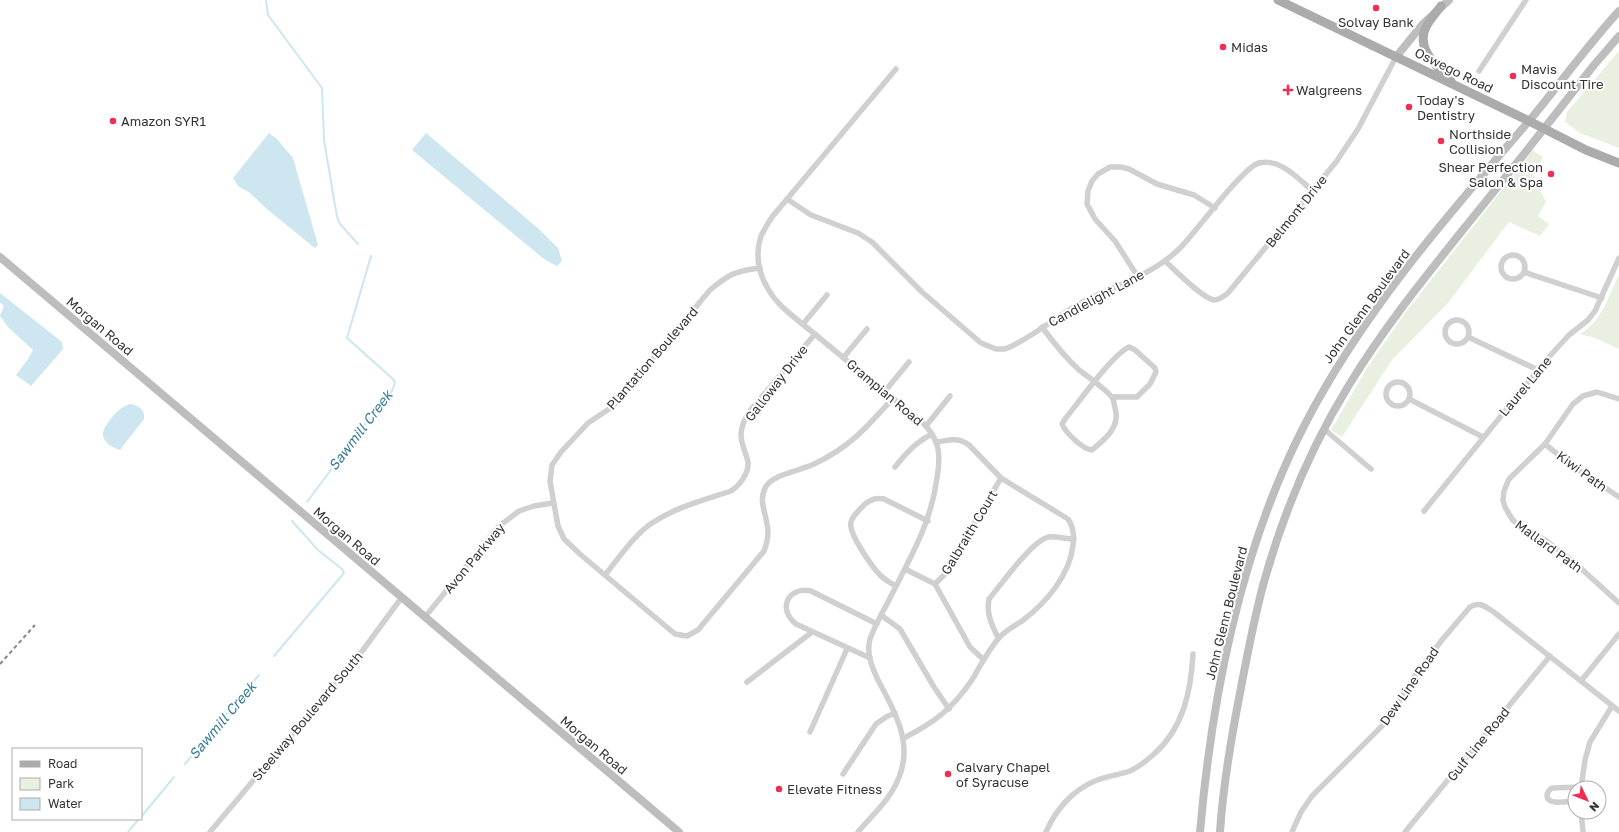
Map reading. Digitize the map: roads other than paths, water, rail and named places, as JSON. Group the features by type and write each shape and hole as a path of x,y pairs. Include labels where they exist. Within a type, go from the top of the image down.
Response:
{"main road":[{"name":"Oswego Road","path":"1278,0 1586,150 1619,163"},
{"path":"1396,57 1422,25 1449,0"},
{"path":"1441,6 1425,29 1423,37 1424,47 1429,57 1455,85"},
{"name":"John Glenn Boulevard","path":"1200,832 1204,788 1215,716 1228,646 1245,578 1274,493 1304,427 1338,365 1392,287 1619,11"},
{"path":"1220,832 1222,800 1233,732 1252,631 1264,581 1295,493 1324,429 1348,386 1380,338 1430,270 1619,36"},
{"name":"Morgan Road","path":"0,257 679,832"}],"street":[{"path":"1479,71 1526,0"},
{"name":"Belmont Drive","path":"1165,261 1205,296 1214,300 1220,299 1228,293 1336,162 1358,129 1396,57"},
{"name":"Grampian Road","path":"896,69 772,217 762,236 758,250 760,268 766,287 773,297 843,358 926,426 937,442"},
{"name":"Candlelight Lane","path":"787,199 811,215 858,233 872,242 947,315 981,342 992,348 1005,349 1079,304 1138,277 1165,261 1181,248 1251,167 1257,163 1273,162 1282,166 1313,191"},
{"path":"1138,277 1115,241 1095,219 1087,204 1088,191 1092,181 1098,174 1110,167 1121,166 1128,168 1158,184 1194,195 1215,208"},
{"path":"1516,255 1523,260 1525,268 1524,272 1519,278 1511,279 1504,276 1501,265 1505,258 1516,255"},
{"name":"Laurel Lane","path":"1424,511 1538,370 1569,335 1588,320 1595,311 1619,258"},
{"name":"Plantation Boulevard","path":"760,268 735,272 727,276 710,290 612,407 588,423 555,460 550,472 550,481 558,526 564,539 664,625 679,636 687,636 694,633 708,618 764,551 767,525 762,506 765,489 769,481 813,465 852,442 893,398"},
{"path":"1524,272 1602,298"},
{"path":"803,324 827,295"},
{"path":"1453,320 1464,322 1469,329 1468,337 1462,343 1451,343 1445,333 1447,325 1453,320"},
{"path":"1042,327 1062,353 1094,382 1113,397 1137,397 1150,384 1156,372 1155,368 1135,350 1129,347 1116,356 1094,382 1062,424 1064,429 1085,448 1092,450 1103,441 1112,430 1117,416 1113,397"},
{"path":"843,358 868,329"},
{"name":"Galloway Drive","path":"605,575 629,546 651,524 671,512 738,486 743,479 748,463 740,433 744,421 749,412 815,334"},
{"path":"1468,337 1538,370"},
{"path":"885,391 909,362"},
{"path":"1394,382 1402,382 1408,387 1410,395 1409,399 1404,405 1396,406 1392,404 1389,402 1386,395 1388,387 1394,382"},
{"name":"Mallard Path","path":"1619,399 1597,392 1583,396 1573,404 1545,444 1509,479 1504,491 1503,500 1505,507 1516,523 1545,540 1575,563 1619,604"},
{"path":"926,426 950,396"},
{"path":"1409,399 1483,437"},
{"path":"1324,429 1371,469"},
{"path":"895,467 918,441 932,434"},
{"path":"858,832 891,793 901,772 905,747 904,738 895,713 872,668 869,651 870,640 928,521 936,490 938,471 937,442 951,439 964,441 1001,478 1068,519 1072,524 1074,540 1072,555 1067,568 1049,595 1035,610 998,638 960,697 950,708 923,728 904,738"},
{"name":"Kiwi Path","path":"1545,444 1571,465 1619,497"},
{"name":"Galbraith Court","path":"935,584 944,575 1001,478"},
{"path":"896,586 881,576 852,534 852,519 864,505 877,498 884,499 928,521"},
{"name":"Avon Parkway","path":"425,617 498,527 519,511 553,502"},
{"path":"998,638 988,618 987,608 989,599 1031,548 1040,540 1049,537 1074,540"},
{"path":"905,570 935,584 970,647 984,660"},
{"path":"870,658 812,632 791,620 787,615 786,603 795,593 806,590 877,624"},
{"name":"Steelway Boulevard South","path":"210,832 363,650 402,597"},
{"name":"Dew Line Road","path":"1292,832 1301,812 1312,796 1387,721 1416,674 1470,607 1483,604 1550,656"},
{"path":"881,615 900,629 934,686 950,708"},
{"path":"747,682 812,632"},
{"path":"1581,681 1619,634"},
{"path":"810,732 847,648"},
{"path":"1046,832 1059,808 1071,796 1096,780 1131,770 1143,764 1163,745 1185,707 1191,684 1193,654"},
{"path":"1550,656 1619,711"},
{"name":"Gulf Line Road","path":"1406,832 1550,656"},
{"path":"1582,780 1585,760 1590,742 1612,706"},
{"path":"842,774 876,724 895,713"},
{"path":"1567,788 1552,788 1549,790 1547,795 1552,802 1567,801"},
{"path":"1582,820 1583,832"}],"water":[{"path":"269,133 277,139 293,158 318,245 315,248 268,210 250,193 238,186 233,178"},
{"path":"426,133 540,230 558,248 562,261 557,266 544,259 412,150"},
{"path":"0,293 62,342 63,349 31,386 16,375 33,350 8,327 0,316 4,306 0,302"},
{"path":"130,404 141,408 144,413 144,419 120,450 106,442 103,433 106,425 114,416 126,405"}],"waterway":[{"name":"Sawmill Creek","path":"266,0 268,15 322,88 324,140 337,217 340,224 358,244"},
{"name":"Sawmill Creek","path":"307,502 364,425 392,391 395,383 393,379 347,338 371,256"},
{"name":"Sawmill Creek","path":"274,656 344,573 342,569 318,550 292,521"},
{"name":"Sawmill Creek","path":"185,764 259,675"},
{"name":"Sawmill Creek","path":"142,816 174,777"},
{"name":"Sawmill Creek","path":"128,832 138,820"}],"railway":[{"path":"0,664 35,625"}],"place":[{"name":"Solvay Bank","path":"1376,8"},
{"name":"Midas","path":"1223,47"},
{"name":"Mavis Discount Tire","path":"1513,76"},
{"name":"Walgreens","path":"1288,90"},
{"name":"Today's Dentistry","path":"1409,107"},
{"name":"Amazon SYR1","path":"113,121"},
{"name":"Northside Collision","path":"1441,141"},
{"name":"Shear Perfection Salon & Spa","path":"1551,174"},
{"name":"Calvary Chapel of Syracuse","path":"948,774"},
{"name":"Elevate Fitness","path":"779,789"}]}
